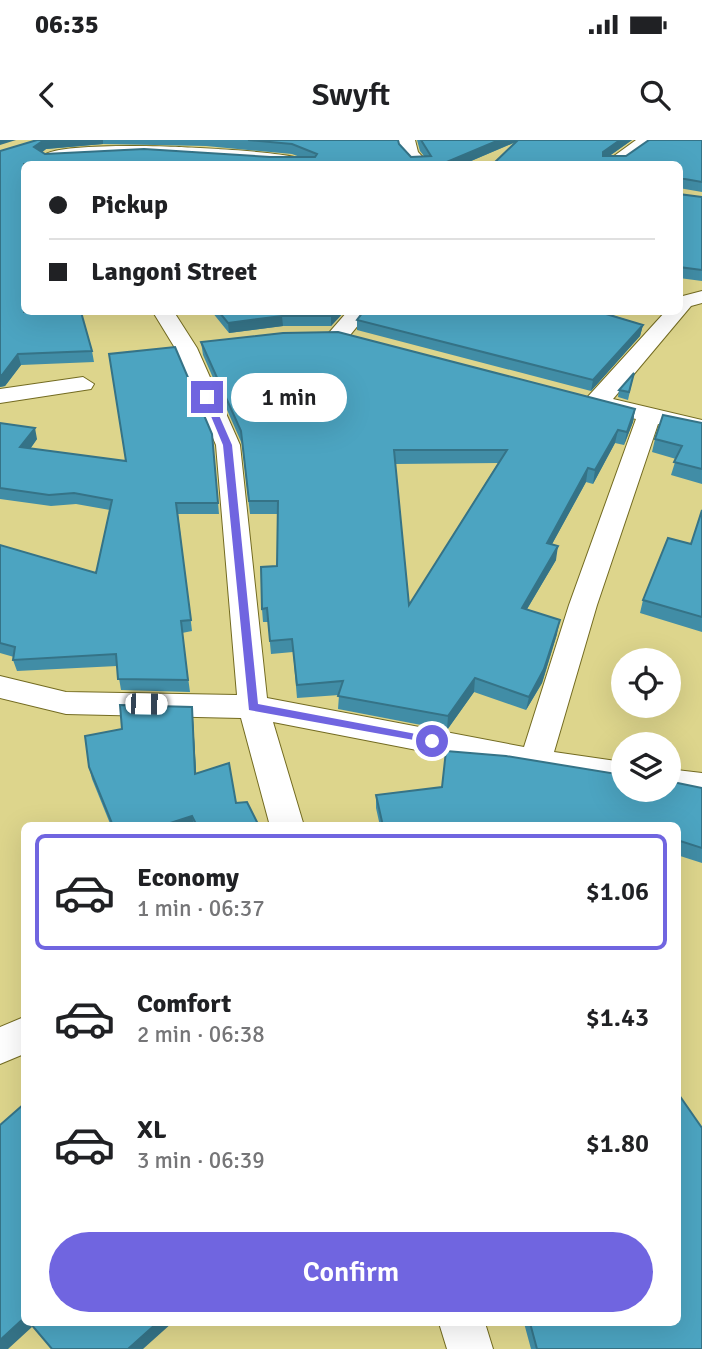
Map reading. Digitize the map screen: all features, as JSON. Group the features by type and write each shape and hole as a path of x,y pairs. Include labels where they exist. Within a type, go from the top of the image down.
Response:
{"street":[{"path":"107,150 128,140"},
{"path":"407,140 410,153 417,161"},
{"path":"616,161 647,140"},
{"path":"47,157 107,150 232,154 284,161"},
{"path":"683,303 702,297"},
{"path":"166,315 187,348 228,445 253,707 285,822"},
{"path":"338,335 355,315"},
{"path":"597,403 673,315"},
{"path":"314,334 338,335 364,342"},
{"path":"187,348 214,344"},
{"path":"0,396 83,384"},
{"path":"571,396 702,427"},
{"path":"535,761 583,605 649,416"},
{"path":"0,687 66,703 253,707 535,761 611,772"},
{"path":"681,783 702,786"},
{"path":"0,1046 21,1036"},
{"path":"463,1326 470,1349"}],"building":[{"path":"44,140 34,147 45,154 144,149 270,157 315,157 317,154 292,144 248,140 398,140 411,157 431,156 421,140 499,140 449,161 21,161 21,315 82,315 92,351 18,354 2,375 0,151"},
{"path":"518,140 620,140 603,152 603,156 626,156 649,140 702,140 702,182 683,179 683,161 496,161"},
{"path":"683,195 702,197 702,270 683,268"},
{"path":"221,315 332,315 282,316 228,323"},
{"path":"361,315 609,315 643,325 593,380 357,320"},
{"path":"338,332 635,409 627,432 618,430 595,470 588,468 547,543 558,546 522,608 560,620 544,669 529,697 475,678 448,716 338,696 343,681 297,685 292,639 270,641 267,608 262,609 261,567 277,566 278,501 249,501 241,431 201,342 283,333","holes":["394,450 507,450 409,605"]},
{"path":"175,347 212,434 218,503 176,503 191,620 181,621 188,680 118,679 116,654 13,660 15,647 0,643 0,545 96,573 112,500 74,493 49,495 0,488 0,423 35,428 20,447 126,461 109,354"},
{"path":"634,373 629,392 619,390"},
{"path":"663,415 702,423 702,469 674,462 682,446 655,439"},
{"path":"702,510 702,617 643,600 668,538 691,544"},
{"path":"120,705 192,707 195,774 229,763 236,803 247,802 257,822 195,822 192,816 173,822 111,822 89,767 85,736 122,729"},
{"path":"446,751 506,756 611,773 611,802 681,802 681,784 702,788 702,848 681,841 681,822 382,822 376,795 442,787"},
{"path":"681,1098 702,1128 702,1349 537,1349 531,1326 681,1326"},
{"path":"21,1107 21,1321 0,1340 0,1125"},
{"path":"33,1326 154,1326 128,1349 52,1349"}],"route":[{"path":"207,397 228,445 253,707 432,741"}]}
